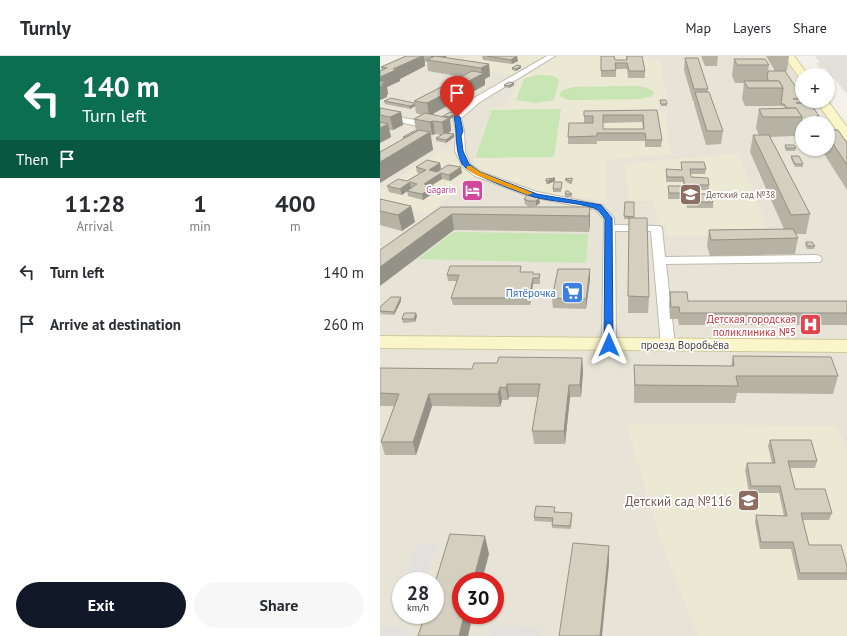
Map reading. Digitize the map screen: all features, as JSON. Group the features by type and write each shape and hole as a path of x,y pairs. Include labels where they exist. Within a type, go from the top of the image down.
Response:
{"main road":[{"path":"789,56 798,68"},
{"path":"827,108 847,136"},
{"name":"проезд Воробьёва","path":"380,342 847,346"}],"street":[{"path":"552,56 477,100 457,117 456,130 459,136 460,151 466,165 478,174 536,195 598,207 609,218 609,345"},
{"path":"380,116 438,127"},
{"path":"609,228 656,228 668,345"},
{"path":"659,261 816,259"}],"shaded area":[{"path":"414,56 785,56 795,69 795,108 825,108 832,116 795,116 795,156 835,156 835,120 847,136 847,636 380,636 380,67 387,69"},
{"path":"471,56 546,56 512,75 451,66"},
{"path":"559,56 630,56 660,60 667,101 658,102 659,112 666,112 670,154 605,160 607,200 544,194 481,170 474,163 474,158 492,107 506,107 519,79"},
{"path":"815,56 847,56 847,94 835,80 835,68 820,68 816,63 820,63"},
{"path":"443,150 455,153 460,167 477,177 427,214 380,201 380,189"},
{"name":"Детский сад №38","path":"738,153 770,235 665,236 665,225 657,225 654,201 629,201 624,164"},
{"name":"Детский сад №116","path":"626,424 837,426 847,452 847,636 698,636 664,550"},
{"path":"417,543 437,544 429,572 407,572"},
{"path":"492,625 541,628 540,636 489,636"},
{"path":"382,627 410,629 408,636 380,636"}],"green space":[{"path":"536,75 551,76 559,80 554,100 536,103 516,100 524,79"},
{"path":"574,87 644,87 653,91 654,94 650,97 640,99 570,100 565,99 559,94 563,90"},
{"path":"561,109 554,157 475,158 492,110"},
{"path":"454,232 588,234 586,263 418,259"}],"building":[{"path":"406,56 422,56 393,69 398,69 380,77 380,71 387,68 381,67"},
{"path":"435,56 489,64 481,68 427,60"},
{"path":"487,56 517,56 511,60"},
{"path":"601,56 614,56 615,60 627,60 627,56 642,56 645,71 629,71 627,63 615,63 616,70 601,71"},
{"path":"685,58 698,58 708,89 694,89"},
{"path":"734,59 765,59 769,65 737,65"},
{"path":"517,65 521,66 516,69 512,68"},
{"path":"472,71 484,73 427,103 414,101"},
{"path":"768,71 785,71 795,86 795,99 793,99 795,99 795,108 787,108 784,104 781,104 783,88 779,81 767,80"},
{"path":"380,81 385,82 381,84 384,84 380,87"},
{"path":"744,81 779,81 783,88 748,88"},
{"path":"509,82 514,83 509,86 504,85"},
{"path":"695,92 709,92 723,131 707,131"},
{"path":"391,98 415,104 410,106 384,101"},
{"path":"660,100 666,100 667,104 661,104"},
{"path":"380,108 401,112 390,117 380,115"},
{"path":"796,108 813,108 819,116 816,116 801,116"},
{"path":"796,108 801,116 763,117 759,109"},
{"path":"657,110 662,140 646,140 645,133 597,133 597,136 568,137 569,123 593,123 593,116 584,116 584,111","holes":["603,115 643,115 644,129 603,129"]},
{"path":"450,112 456,113 449,117 443,116"},
{"path":"425,113 449,118 442,122 430,122 414,119"},
{"path":"380,122 388,124 380,128"},
{"path":"419,130 430,132 380,162 380,152"},
{"path":"835,130 838,130 847,143 847,165 835,147"},
{"path":"414,131 417,131 403,137"},
{"path":"445,133 454,134 446,140 436,138"},
{"path":"753,135 769,135 810,214 791,215"},
{"path":"785,145 794,145 795,146 795,148 786,148"},
{"path":"791,156 799,156 803,164 795,164"},
{"path":"427,160 440,163 429,170 437,172 448,165 461,167 449,175 441,173 424,184 434,186 422,194 407,191 417,184 410,182 400,189 387,186 398,179 407,181 426,170 416,167"},
{"path":"681,162 704,162 706,169 690,169 691,177 708,178 709,185 693,185 694,194 711,194 713,202 687,202 686,193 669,193 668,186 685,186 683,177 667,177 666,169 682,170"},
{"path":"555,178 548,181 546,181 546,179"},
{"path":"572,178 572,181 565,179"},
{"path":"470,180 480,182 473,189 462,187"},
{"path":"554,182 562,182 561,189 553,189"},
{"path":"566,191 568,191 572,194 565,194"},
{"path":"527,195 536,195 539,198 536,201 529,201 524,199"},
{"path":"380,199 411,206 398,215 380,211"},
{"path":"625,202 634,202 634,217 624,216"},
{"path":"441,207 590,207 589,216 452,214 380,267 380,250"},
{"path":"629,218 647,218 649,297 628,296"},
{"path":"793,229 798,238 711,240 709,230"},
{"path":"806,242 812,242 815,246 808,246"},
{"path":"450,266 521,266 520,272 533,272 533,274 540,274 539,278 533,278 529,298 451,298 459,275 447,275"},
{"name":"Пятёрочка","path":"558,269 590,269 586,299 552,298"},
{"path":"670,292 687,292 688,301 847,301 847,313 680,313 679,307 671,307"},
{"path":"391,297 401,297 394,312 380,311 380,307"},
{"path":"404,313 416,313 414,319 402,319"},
{"path":"733,356 831,357 838,376 736,376 738,386 635,385 634,365 734,366"},
{"path":"499,357 582,358 580,385 569,385 564,431 532,431 540,384 507,384 506,388 500,387 498,394 429,394 413,442 381,442 399,394 380,393 380,368 472,369 474,363 497,363"},
{"path":"770,440 811,440 817,461 788,461 795,489 825,489 832,513 801,513 809,545 841,545 847,566 847,573 800,573 793,542 761,542 756,515 787,516 780,486 751,486 747,463 775,463"},
{"path":"536,506 555,507 554,512 572,513 570,526 552,525 553,518 534,517"},
{"path":"450,534 485,536 475,572 452,572 452,624 462,624 459,636 418,636 422,624 444,624 444,572 438,572"},
{"path":"573,543 609,546 600,636 559,636"}],"slow traffic":[{"path":"469,167 478,174 530,193"}],"place":[{"name":"Gagarin","path":"472,190"},
{"name":"Детский сад №38","path":"691,195"},
{"name":"Пятёрочка","path":"572,293"},
{"name":"Детская городская поликлиника №5","path":"811,325"},
{"name":"Детский сад №116","path":"748,501"}],"route":[{"path":"457,117 460,131 460,151 466,165 478,174 536,195 598,207 609,218 609,345"}]}
